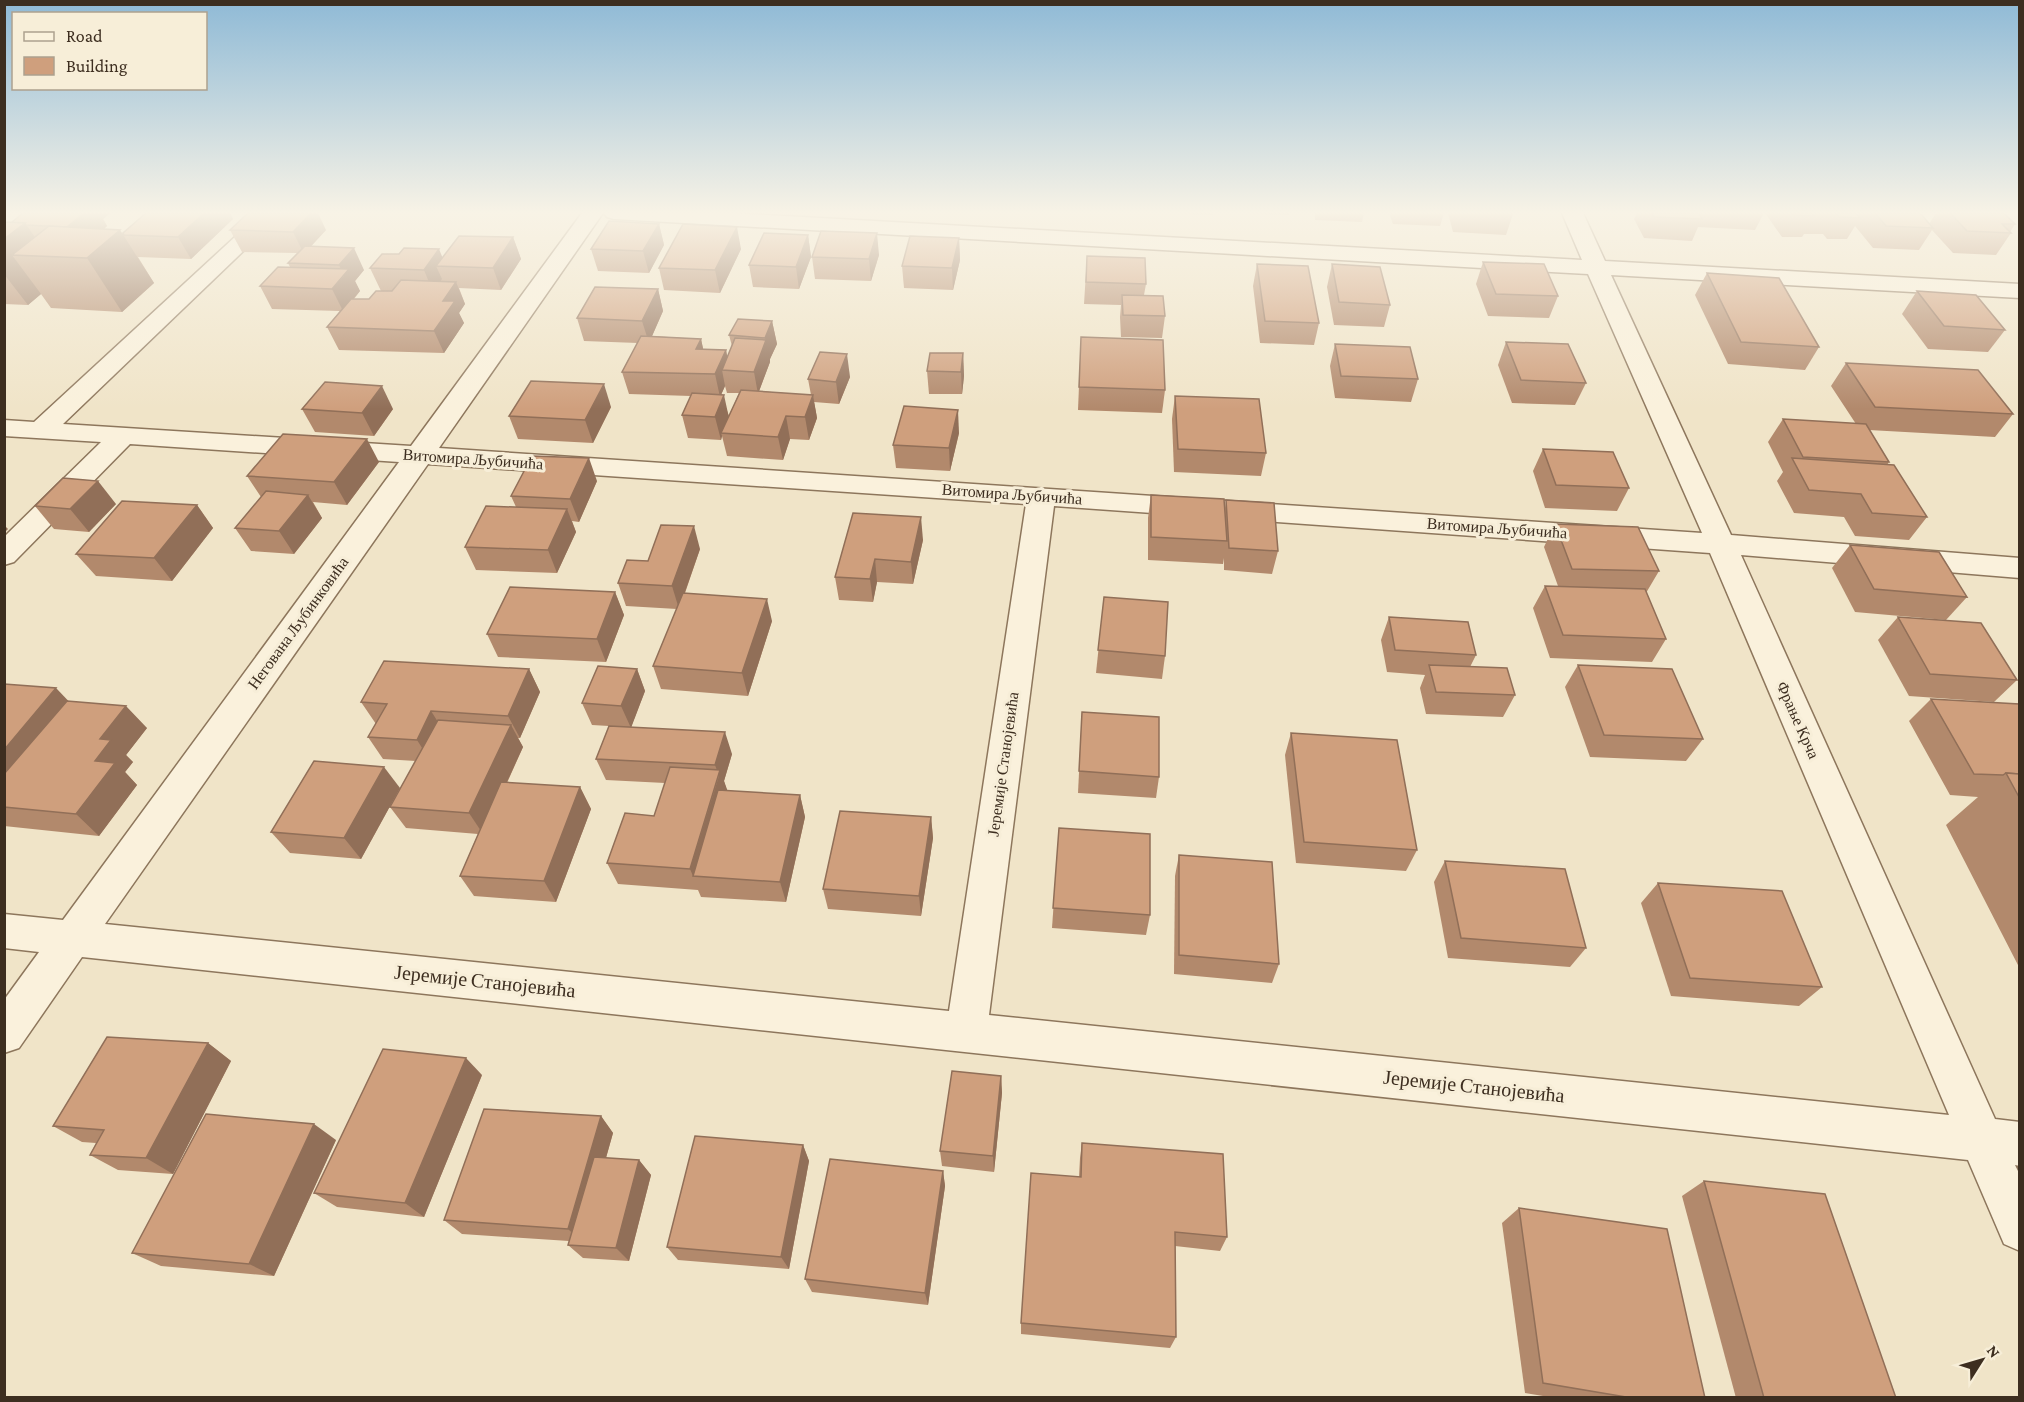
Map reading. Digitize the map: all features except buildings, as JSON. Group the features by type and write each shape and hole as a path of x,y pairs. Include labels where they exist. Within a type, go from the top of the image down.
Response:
{"street":[{"path":"40,431 203,278"},
{"name":"Негована Љубинковића","path":"4,1034 546,278"},
{"name":"Фрање Крча","path":"1602,278 1721,544 2000,1141 2019,1228"},
{"path":"1788,278 2019,291"},
{"name":"Витомира Љубичића","path":"4,428 1041,496 1721,544 2019,568"},
{"path":"4,555 123,436"},
{"name":"Јеремије Станојевића","path":"966,1033 1041,496"},
{"name":"Јеремије Станојевића","path":"4,931 2000,1141"}]}
